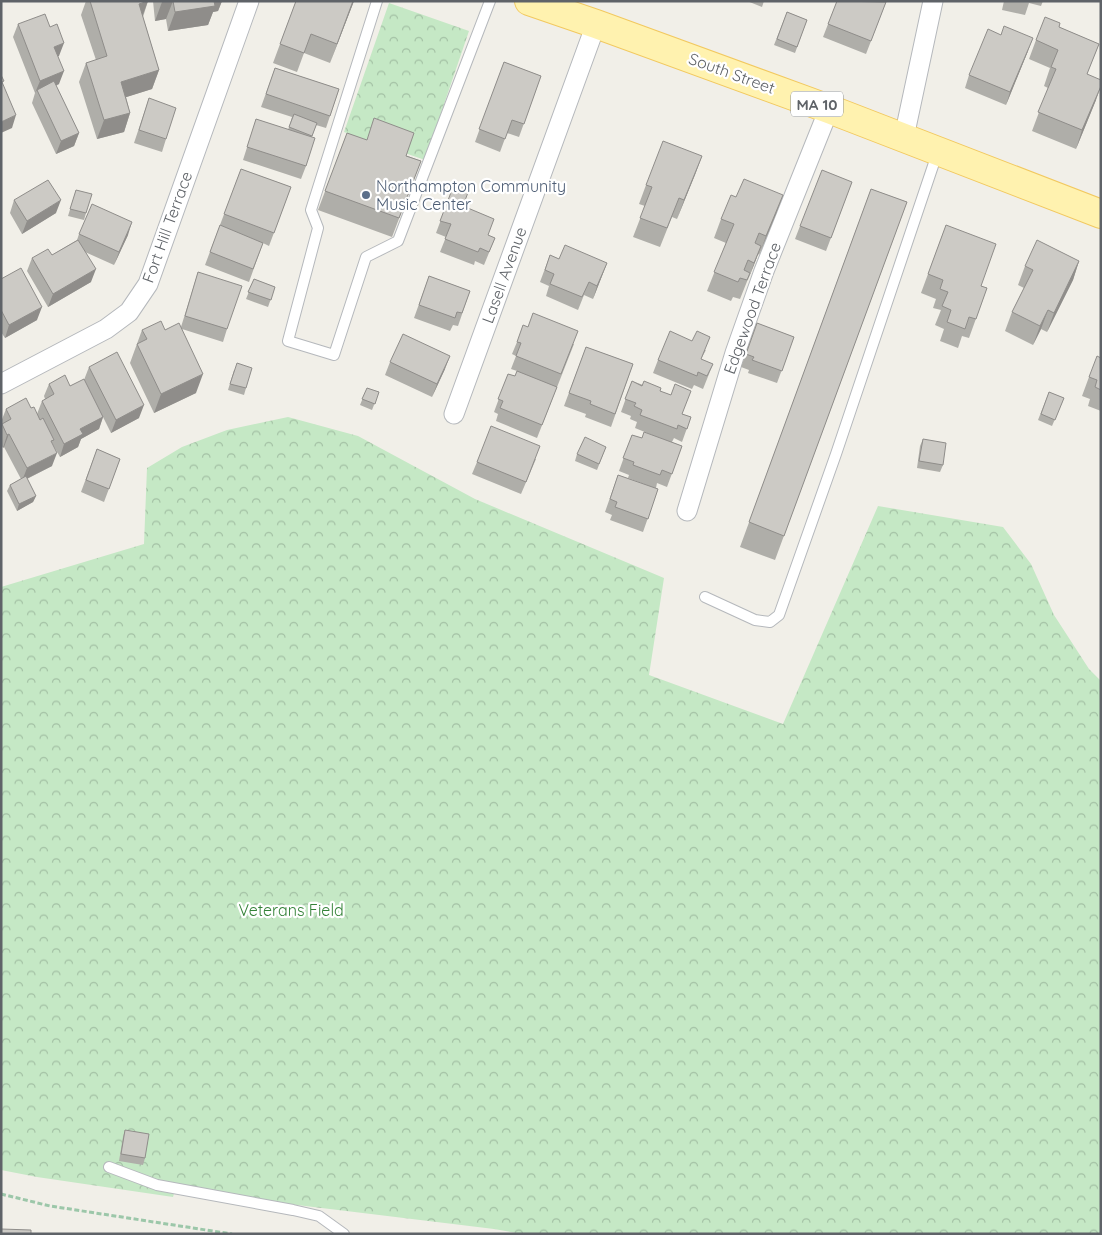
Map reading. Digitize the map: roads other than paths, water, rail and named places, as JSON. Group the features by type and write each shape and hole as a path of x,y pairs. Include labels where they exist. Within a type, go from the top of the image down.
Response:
{"main road":[{"name":"South Street","path":"529,1 557,5 596,24 829,108 1101,214"}],"street":[{"name":"Fort Hill Terrace","path":"1,384 106,329 129,312 148,284 249,1"},
{"path":"904,137 933,1"},
{"name":"Lasell Avenue","path":"454,414 596,24"},
{"name":"Edgewood Terrace","path":"687,511 734,353 764,271 829,108"}],"lane":[{"path":"377,1 311,210 318,228 288,341 334,355 366,257 398,241 490,1"},
{"path":"705,597 755,620 770,622 780,615 938,150"},
{"path":"109,1167 156,1185 318,1216 344,1234"}],"place":[{"name":"Northampton Community Music Center","path":"366,195"}],"park label":[{"name":"Veterans Field","path":"291,910"}]}
